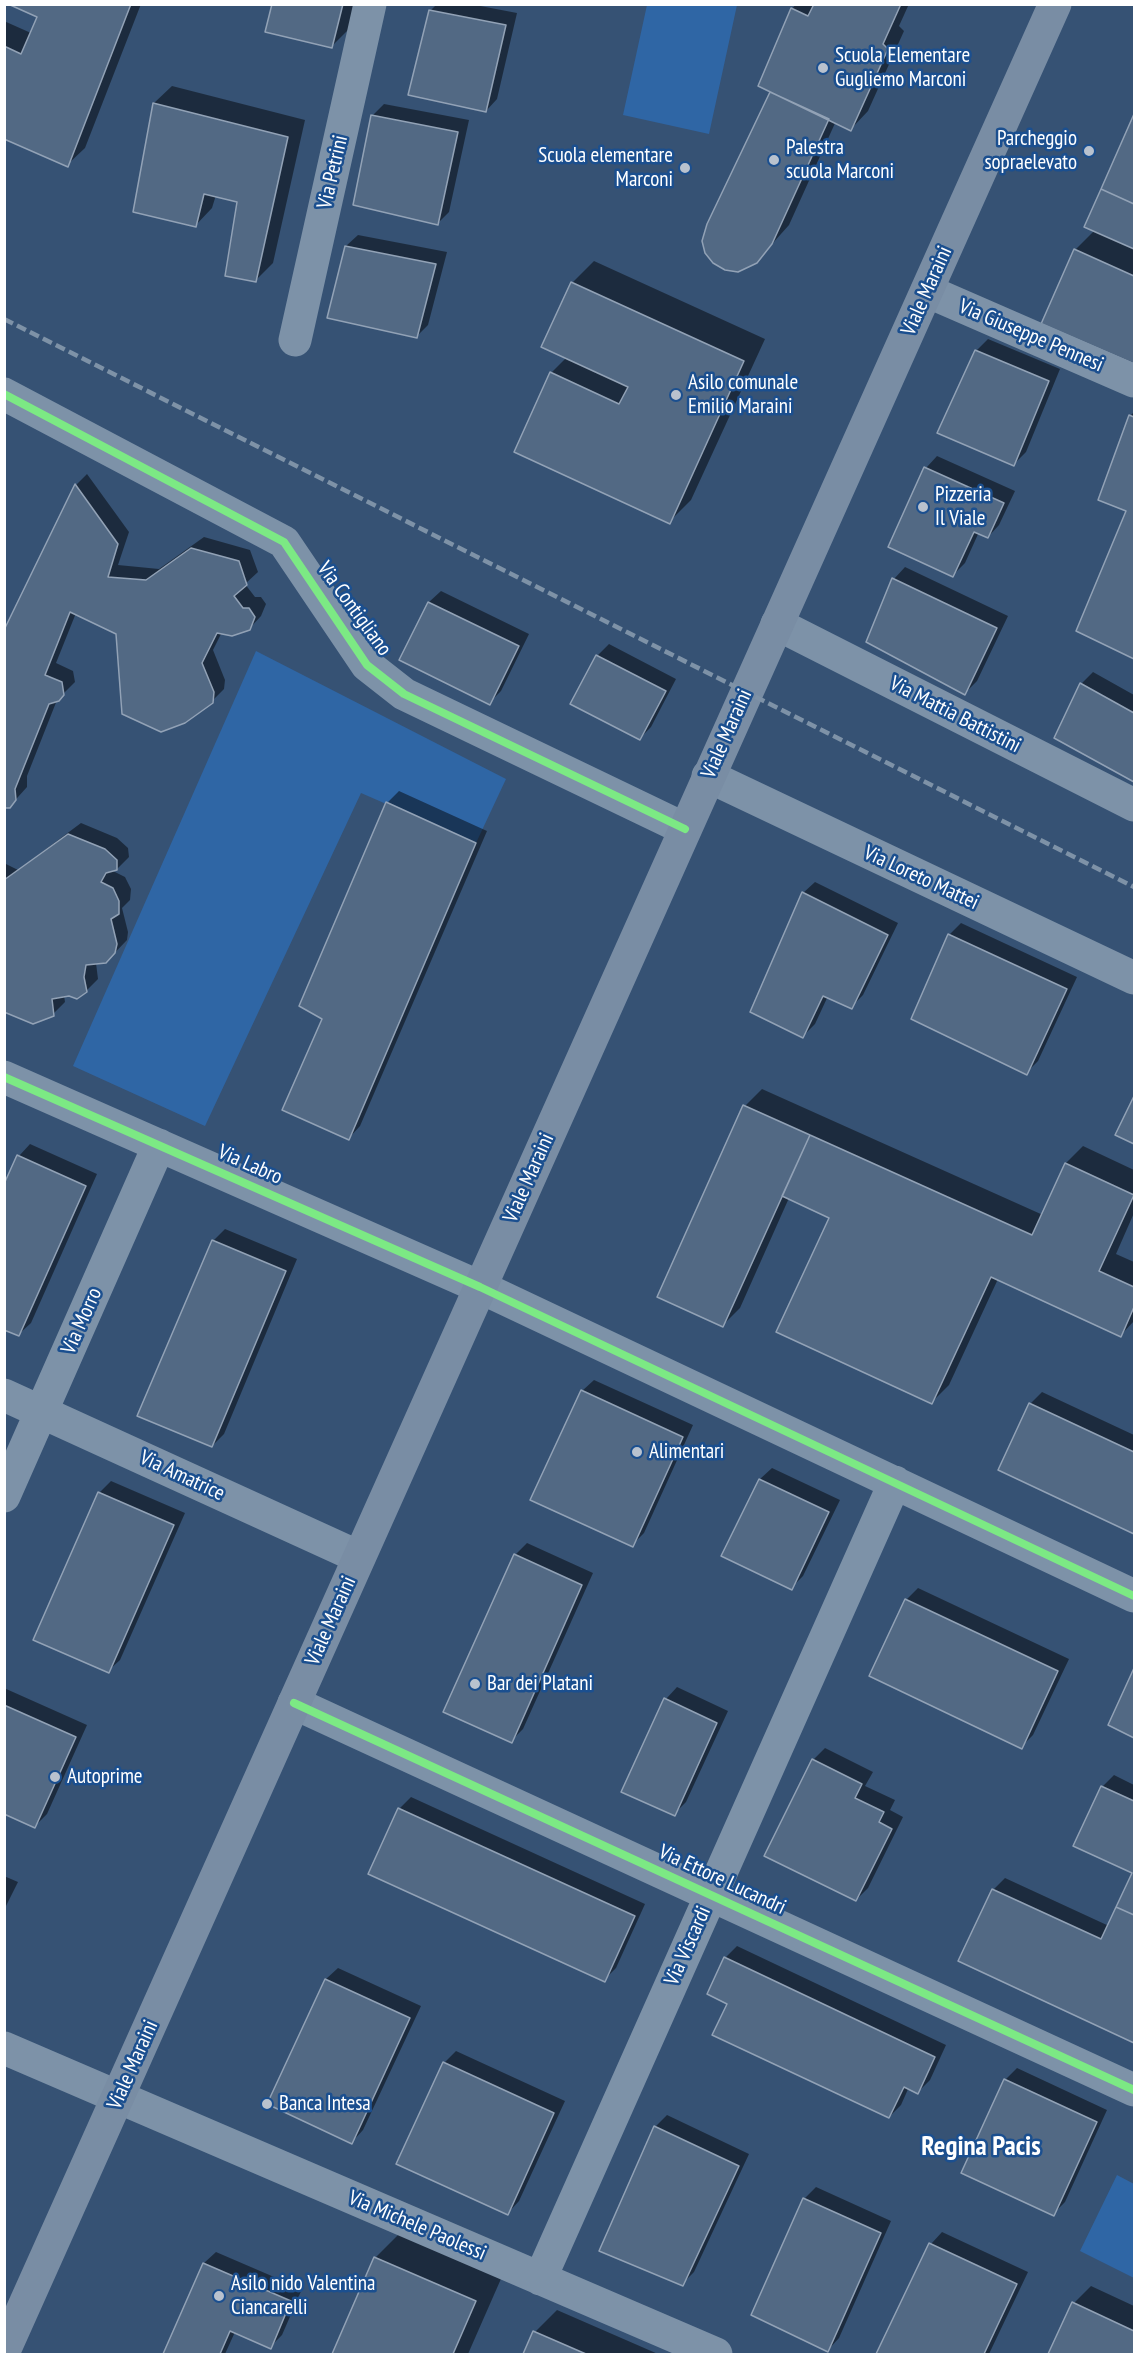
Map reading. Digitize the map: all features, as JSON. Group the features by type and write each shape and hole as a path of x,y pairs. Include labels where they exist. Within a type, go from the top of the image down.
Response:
{"main road":[{"name":"Viale Maraini","path":"4,2351 1055,4"}],"street":[{"name":"Via Petrini","path":"295,340 370,4"},
{"name":"Via Giuseppe Pennesi","path":"927,291 1134,381"},
{"name":"Via Contigliano","path":"4,394 284,542 367,664 404,694 685,829"},
{"name":"Via Mattia Battistini","path":"777,624 1134,805"},
{"name":"Via Loreto Mattei","path":"708,776 1134,978"},
{"name":"Via Labro","path":"4,1077 480,1287 1134,1596"},
{"name":"Via Morro","path":"4,1496 159,1145"},
{"name":"Via Amatrice","path":"4,1395 359,1557"},
{"name":"Via Viscardi","path":"540,2279 895,1482"},
{"name":"Via Ettore Lucandri","path":"294,1703 1134,2090"},
{"name":"Via Michele Paolessi","path":"4,2048 716,2355"}],"shaded area":[{"path":"647,5 737,5 709,134 623,115"},
{"path":"256,651 506,779 476,843 361,793 205,1126 73,1066"},
{"path":"1117,2175 1134,2184 1134,2278 1080,2251"}],"building":[{"path":"8,4 131,4 68,167 4,139 4,46 21,54 37,17"},
{"path":"272,4 343,4 332,48 265,32"},
{"name":"Scuola Elementare Gugliemo Marconi","path":"814,4 901,4 883,44 888,49 851,131 758,86 791,8 808,16"},
{"path":"429,10 506,25 486,112 408,95"},
{"name":"Palestra scuola Marconi","path":"770,92 829,119 772,244 757,263 738,272 725,270 713,263 705,253 702,241 707,224"},
{"path":"153,103 288,137 256,282 225,276 237,202 204,194 196,227 133,212"},
{"path":"1134,114 1134,204 1101,189"},
{"path":"371,115 458,132 438,225 353,205"},
{"path":"1101,189 1134,204 1134,249 1084,227"},
{"path":"345,246 436,264 417,338 327,318"},
{"path":"1074,249 1134,276 1134,364 1041,324"},
{"name":"Asilo comunale Emilio Maraini","path":"571,282 744,361 670,524 514,452 550,372 619,404 628,387 541,347"},
{"path":"975,350 1049,381 1014,466 937,433"},
{"path":"1129,415 1134,417 1134,659 1076,631 1126,511 1098,500"},
{"path":"924,467 1004,503 988,538 974,532 953,577 888,547"},
{"path":"75,484 118,544 108,577 146,580 191,548 239,561 247,585 234,596 243,608 249,608 255,617 250,630 232,636 217,633 202,663 214,692 213,703 185,723 161,732 122,714 116,634 70,612 45,675 62,682 64,695 59,701 49,704 15,789 16,800 10,808 4,808 4,630"},
{"path":"892,578 997,628 965,695 866,642"},
{"path":"428,602 519,646 490,705 399,660"},
{"path":"596,655 666,691 640,740 570,704"},
{"path":"1080,683 1134,713 1134,782 1054,738"},
{"path":"386,802 476,843 349,1140 282,1110 322,1019 299,1006"},
{"path":"68,834 105,849 117,860 117,870 106,873 101,882 113,888 119,901 119,914 111,919 117,944 115,953 106,963 86,965 84,977 87,992 77,999 69,996 52,999 54,1016 33,1024 4,1012 4,880"},
{"path":"802,892 888,935 852,1009 823,996 803,1038 750,1012"},
{"path":"948,934 1067,989 1027,1075 911,1019"},
{"path":"1134,1096 1134,1144 1115,1135"},
{"path":"743,1105 810,1135 723,1327 657,1297"},
{"path":"810,1135 1032,1235 1065,1163 1134,1195 1099,1271 1134,1287 1134,1307 1121,1337 991,1277 932,1404 776,1332 829,1218 782,1196"},
{"path":"17,1155 86,1186 19,1336 4,1330 4,1184"},
{"path":"212,1240 286,1271 212,1447 137,1416"},
{"path":"581,1390 683,1437 633,1547 530,1500"},
{"path":"1029,1403 1134,1452 1134,1534 998,1470"},
{"path":"759,1479 829,1512 792,1590 721,1556"},
{"path":"98,1492 174,1525 109,1673 33,1640"},
{"path":"514,1554 582,1585 512,1743 443,1712"},
{"path":"905,1599 1058,1671 1022,1749 869,1676"},
{"path":"1134,1668 1134,1738 1108,1725"},
{"path":"664,1698 717,1723 675,1816 621,1792"},
{"path":"4,1705 76,1737 35,1828 4,1814"},
{"path":"812,1759 862,1784 855,1798 884,1812 879,1822 892,1829 856,1901 764,1856"},
{"path":"1101,1786 1134,1801 1134,1915 1116,1907 1132,1873 1073,1846"},
{"path":"398,1808 635,1916 605,1982 368,1874"},
{"path":"992,1889 1101,1939 1116,1907 1134,1915 1134,2043 958,1961"},
{"path":"724,1957 935,2057 918,2094 904,2087 889,2118 712,2035 727,2004 707,1994"},
{"path":"325,1979 410,2018 352,2144 267,2104"},
{"path":"443,2062 554,2113 508,2215 396,2164"},
{"path":"1004,2079 1097,2122 1054,2216 961,2173"},
{"path":"654,2126 739,2166 683,2286 599,2251"},
{"path":"803,2198 881,2233 828,2352 751,2315"},
{"path":"929,2243 1017,2284 984,2354 876,2354"},
{"path":"374,2257 476,2301 453,2354 332,2354"},
{"name":"Asilo nido Valentina Ciancarelli","path":"203,2263 291,2301 271,2349 230,2331 220,2354 163,2354"},
{"path":"1072,2302 1134,2331 1134,2354 1048,2354"},
{"path":"533,2331 586,2354 523,2354"}],"railway":[{"path":"4,319 1134,887"}],"cycle path":[{"path":"4,394 284,542 367,665 404,694 685,829"},
{"path":"4,1077 480,1287 1134,1596"},
{"path":"294,1703 1134,2090"}],"place":[{"name":"Scuola Elementare Gugliemo Marconi","path":"823,68"},
{"name":"Parcheggio sopraelevato","path":"1089,151"},
{"name":"Palestra scuola Marconi","path":"774,160"},
{"name":"Scuola elementare Marconi","path":"685,168"},
{"name":"Asilo comunale Emilio Maraini","path":"676,395"},
{"name":"Pizzeria Il Viale","path":"923,507"},
{"name":"Alimentari","path":"637,1452"},
{"name":"Bar dei Platani","path":"475,1684"},
{"name":"Autoprime","path":"55,1777"},
{"name":"Banca Intesa","path":"267,2104"},
{"name":"Asilo nido Valentina Ciancarelli","path":"219,2296"}],"district":[{"name":"Regina Pacis","path":"981,2147"}]}
